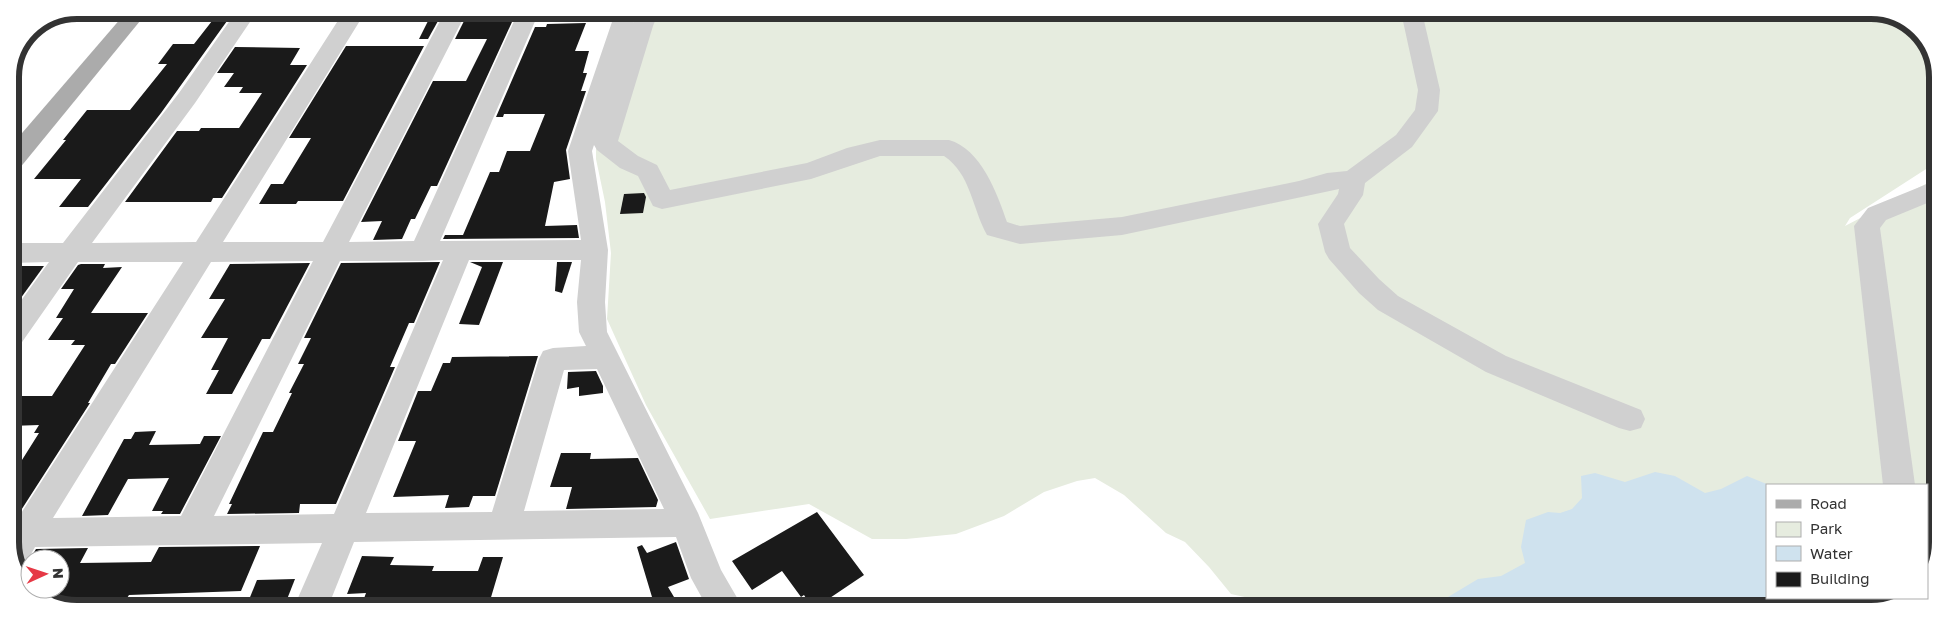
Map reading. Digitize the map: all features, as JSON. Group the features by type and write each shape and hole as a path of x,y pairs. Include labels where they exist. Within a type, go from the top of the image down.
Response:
{"main road":[{"path":"19,152 131,19"}],"street":[{"path":"19,324 70,253 187,98 242,19"},
{"path":"19,535 204,253 351,19"},
{"path":"191,529 331,252 452,19"},
{"path":"423,251 529,19"},
{"path":"623,19 580,151 595,250 591,302 593,332 687,522 708,578 721,600"},
{"path":"646,19 605,144 629,162 648,171 662,200 811,171 856,154 880,148 949,148 961,156 983,190 996,228 1020,235 1122,226 1290,192 1328,182 1353,179 1404,142 1426,111 1429,90 1414,19"},
{"path":"1353,179 1350,195 1331,224 1338,252 1368,286 1388,303 1496,364 1630,419"},
{"path":"1899,484 1867,226 1877,214 1929,192"},
{"path":"19,253 595,250"},
{"path":"314,600 460,251"},
{"path":"504,526 553,359 606,357"},
{"path":"19,540 191,529 344,529 687,522"}],"green space":[{"path":"634,19 1879,19 1893,23 1915,39 1927,62 1929,73 1929,167 1850,218 1845,226 1929,182 1928,554 1928,484 1766,484 1766,599 1882,599 1871,600 1258,600 1231,594 1185,542 1166,533 1124,495 1095,478 1077,481 1044,492 1004,516 956,534 906,539 872,539 809,504 710,519 646,405 607,319 611,253 605,202 596,159 596,144 609,95"}],"water":[{"path":"1655,472 1675,476 1705,493 1721,489 1747,476 1767,484 1766,599 1791,600 1447,600 1448,597 1478,579 1501,576 1525,563 1521,547 1526,520 1548,512 1560,513 1572,509 1582,498 1581,476 1595,473 1625,482"}],"building":[{"path":"212,21 227,21 161,113 88,207 59,207 81,179 34,179 66,140 63,140 87,110 130,110 167,64 158,64 173,44 194,44"},
{"path":"428,21 438,21 428,39 419,39"},
{"path":"464,21 512,22 437,186 431,186 415,219 411,219 402,239 373,240 382,221 361,222 433,81 466,81 487,39 455,39"},
{"path":"586,23 575,51 589,51 583,73 587,73 581,91 586,91 566,150 570,179 554,182 545,226 577,225 579,238 443,239 445,235 463,235 490,172 499,172 507,151 530,151 545,114 504,114 503,117 496,117 535,27 546,27 547,24"},
{"path":"346,46 424,46 343,201 298,201 296,204 259,204 271,184 283,184 311,138 289,138"},
{"path":"235,47 300,48 290,65 307,65 222,198 213,198 211,202 125,202 177,131 199,131 201,128 239,128 262,93 239,93 243,87 224,87 234,73 217,73"},
{"path":"644,193 646,197 643,213 620,214 624,194"},
{"path":"440,262 414,323 409,323 390,367 395,367 336,504 300,504 299,513 227,514 232,504 229,504 263,432 273,432 292,393 289,393 304,364 298,364 311,338 304,338 341,263"},
{"path":"470,262 503,262 479,325 459,324 482,267"},
{"path":"557,262 572,262 562,293 555,291"},
{"path":"310,263 270,339 262,339 232,394 206,394 219,370 211,370 228,338 201,338 225,299 209,299 230,264"},
{"path":"105,264 103,268 122,267 91,313 148,313 115,364 111,364 88,403 90,403 19,513 19,465 39,433 34,433 39,425 19,426 19,396 52,396 85,345 71,345 75,340 48,340 63,318 56,318 74,289 61,289 78,265"},
{"path":"19,266 44,266 19,301"},
{"path":"538,356 495,496 473,496 469,507 445,508 449,495 393,497 416,441 398,441 418,391 431,391 443,363 450,363 452,357"},
{"path":"596,371 603,386 603,393 579,396 579,387 567,389 568,372"},
{"path":"156,431 149,445 200,444 204,436 221,436 180,514 161,514 163,511 152,511 169,478 128,479 108,515 82,516 124,439 131,439 135,432"},
{"path":"561,453 591,453 590,459 638,458 658,500 656,507 566,509 572,487 550,487"},
{"path":"817,512 864,575 827,600 807,600 804,595 801,597 782,571 752,590 732,561"},
{"path":"676,542 689,579 668,587 676,600 653,600 637,547 642,545 647,553"},
{"path":"260,546 241,591 129,595 127,598 114,597 112,600 66,599 70,599 70,549 36,549 88,548 80,563 151,562 159,547"},
{"path":"362,556 394,557 390,565 434,566 432,571 478,571 483,557 503,557 490,600 363,600 366,593 347,594"},
{"path":"295,579 287,600 249,600 257,580"}]}
